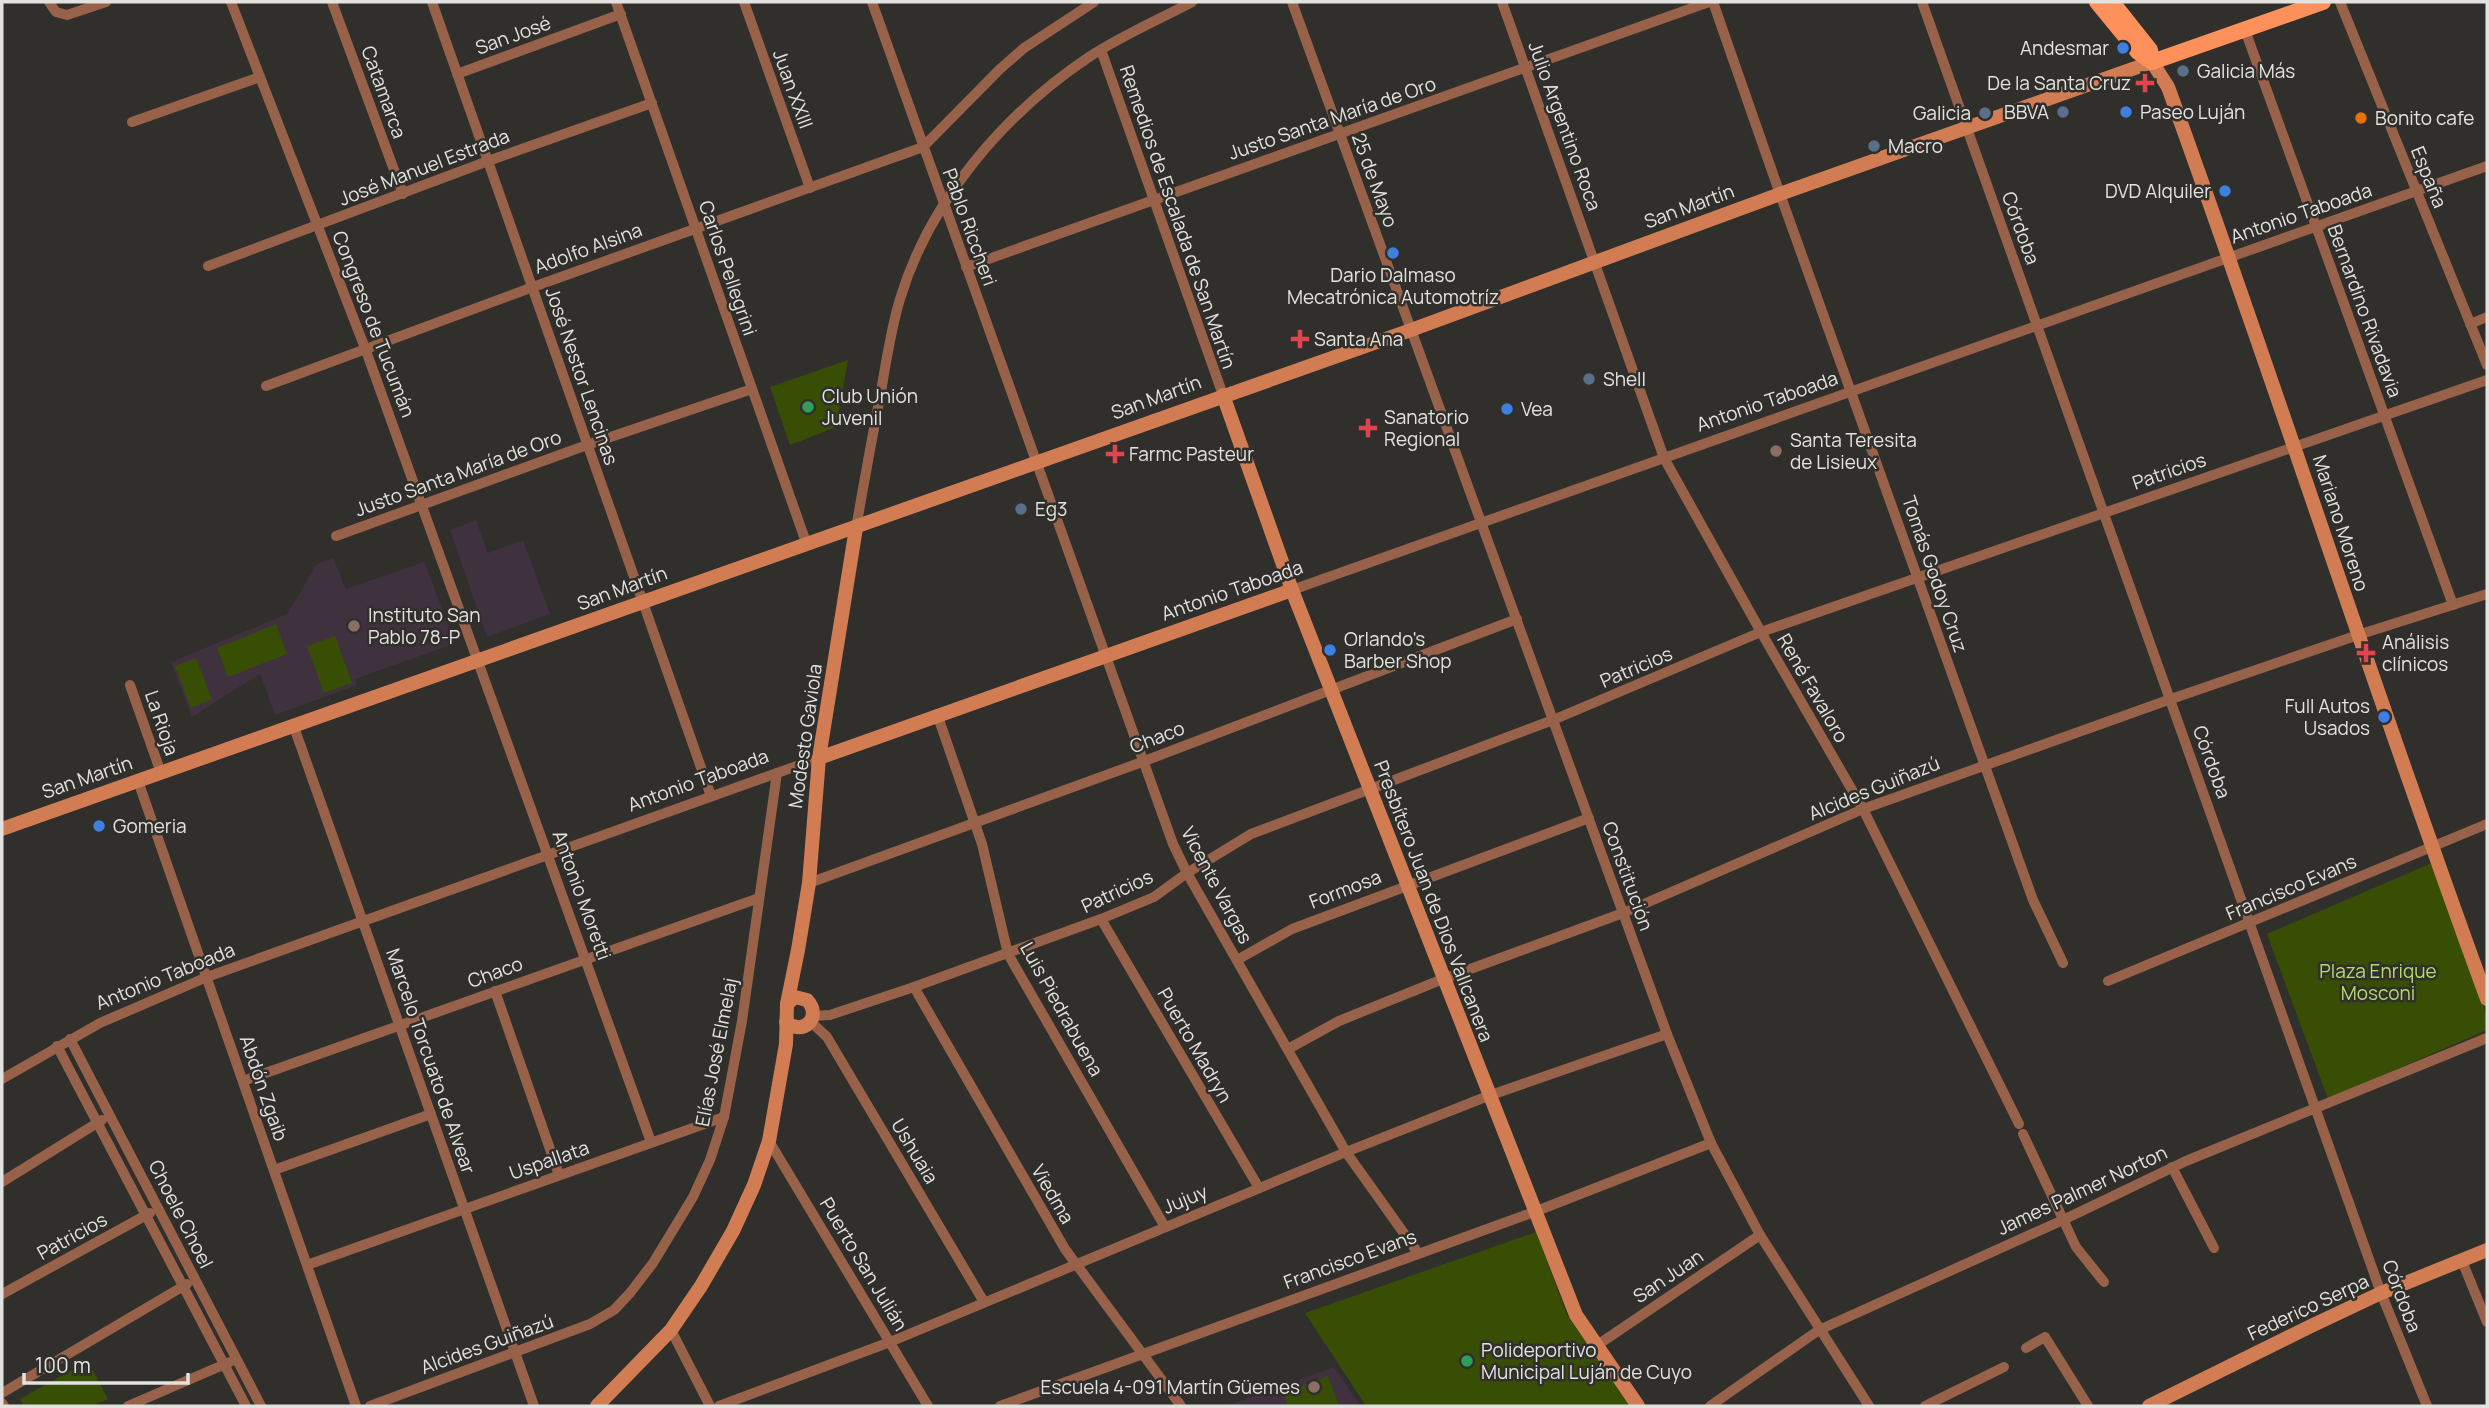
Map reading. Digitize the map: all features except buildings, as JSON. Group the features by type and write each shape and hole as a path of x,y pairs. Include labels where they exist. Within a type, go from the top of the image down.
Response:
{"main road":[{"path":"2097,2 2138,52 2152,62"},
{"path":"2112,2 2150,50 2152,62"},
{"name":"San Martín","path":"2152,62 2323,2"}],"street":[{"path":"48,2 56,12 66,15 106,2"},
{"name":"Congreso de Tucumán","path":"231,2 365,348 479,661"},
{"name":"Catamarca","path":"332,2 403,194"},
{"name":"José Nestor Lencinas","path":"432,2 712,796"},
{"name":"Carlos Pellegrini","path":"616,2 807,545"},
{"name":"Juan XXIII","path":"744,2 810,188"},
{"name":"Pablo Riccheri","path":"872,2 1036,463"},
{"path":"923,147 1024,48 1094,2"},
{"path":"856,528 890,339 900,299 922,243 944,204 971,166 1015,117 1059,79 1101,50 1192,2"},
{"name":"25 de Mayo","path":"1292,2 1411,330"},
{"name":"Julio Argentino Roca","path":"1502,2 1595,263"},
{"name":"Justo Santa María de Oro","path":"966,267 1711,2"},
{"name":"Tomás Godoy Cruz","path":"1711,2 2033,900 2063,963"},
{"name":"Córdoba","path":"1923,2 2381,1293 2427,1406"},
{"name":"España","path":"2340,2 2487,365"},
{"name":"San José","path":"457,74 621,14"},
{"name":"Bernardino Rivadavia","path":"2245,30 2453,605"},
{"name":"Remedios de Escalada de San Martín","path":"1101,50 1223,395"},
{"name":"San Martín","path":"2,830 1411,330 1780,194 2152,62"},
{"name":"Mariano Moreno","path":"2152,62 2168,87 2230,258 2431,847 2487,999"},
{"path":"132,122 260,78"},
{"name":"José Manuel Estrada","path":"208,266 488,160 652,103"},
{"name":"Adolfo Alsina","path":"266,386 923,147"},
{"name":"Antonio Taboada","path":"2,1079 100,1023 207,977 1481,521 1853,392 2037,324 2317,228 2487,166"},
{"name":"René Favaloro","path":"1595,263 1664,458 1863,809 2021,1129 2076,1247 2104,1282"},
{"path":"2470,324 2487,317"},
{"name":"Constitución","path":"1411,330 1667,1034 1711,1143 1760,1236 1869,1406"},
{"name":"Patricios","path":"809,1022 1101,919 1154,897 1187,873 1251,834 1553,720 1761,632 2487,380"},
{"name":"Justo Santa María de Oro","path":"336,536 587,445 752,389"},
{"name":"Presbítero Juan de Dios Vallcanera","path":"1223,395 1292,590 1576,1315 1638,1406"},
{"name":"Vicente Vargas","path":"1036,463 1142,762 1187,873 1346,1152 1418,1253"},
{"name":"Modesto Gaviola","path":"597,1406 671,1330 701,1286 733,1231 754,1185 769,1141 786,1044 787,1004 809,883 819,758 856,528"},
{"name":"Alcides Guiñazú","path":"1288,1049 1339,1021 1443,979 1623,913 1863,809 2171,699 2487,594"},
{"name":"Chaco","path":"809,883 1142,762 1517,619"},
{"name":"Antonio Moretti","path":"479,661 652,1142"},
{"name":"La Rioja","path":"130,685 161,773"},
{"name":"Luis Piedrabuena","path":"937,715 982,844 1008,954 1165,1227"},
{"name":"Marcelo Torcuato de Alvear","path":"294,727 534,1406"},
{"name":"Elías José Elmelaj","path":"614,1310 638,1283 677,1227 710,1160 724,1117 742,1021 777,773"},
{"name":"Abdón Zgaib","path":"138,781 356,1406"},
{"name":"Formosa","path":"1237,960 1292,929 1589,818"},
{"name":"Francisco Evans","path":"2108,981 2487,824"},
{"name":"Chaco","path":"243,1081 586,957 759,898"},
{"name":"Puerto Madryn","path":"1101,919 1259,1188"},
{"name":"Modesto Gaviola","path":"798,950 801,979 807,1000"},
{"name":"Viedma","path":"914,987 1074,1263 1181,1406"},
{"path":"495,991 559,1175"},
{"path":"786,1044 809,1022 814,1010 807,1000 796,997 787,1004"},
{"path":"786,1022 795,1028 809,1022"},
{"name":"Ushuaia","path":"809,1022 827,1037 984,1302"},
{"name":"Jujuy","path":"719,1406 890,1342 1074,1263 1488,1096 1667,1034"},
{"name":"James Palmer Norton","path":"1710,1406 1819,1330 2063,1220 2172,1167 2487,1038"},
{"name":"Choele Choel","path":"70,1039 261,1406"},
{"name":"Choele Choel","path":"57,1046 246,1406"},
{"path":"274,1170 431,1114"},
{"path":"2,1182 110,1115"},
{"name":"Uspallata","path":"307,1265 724,1117"},
{"name":"Puerto San Julián","path":"769,1141 928,1406"},
{"name":"Francisco Evans","path":"1000,1406 1534,1212 1711,1143"},
{"path":"2172,1167 2214,1248"},
{"name":"Patricios","path":"2,1294 159,1208"},
{"name":"San Juan","path":"1596,1346 1760,1236"},
{"name":"Federico Serpa","path":"2149,1406 2311,1325 2487,1250"},
{"path":"2462,1261 2487,1322"},
{"path":"2,1393 196,1279"},
{"name":"Alcides Guiñazú","path":"370,1406 590,1324 614,1310"},
{"path":"671,1330 710,1406"},
{"path":"2026,1348 2045,1337 2088,1406"},
{"path":"128,1406 236,1360"},
{"path":"1925,1406 2004,1367"}],"shaded area":[{"name":"Instituto San Pablo 78-P","path":"476,520 488,553 523,540 550,614 487,637 450,530"},
{"name":"Instituto San Pablo 78-P","path":"333,558 346,589 424,562 453,637 448,646 355,679 357,685 275,715 260,674 192,717 171,662 287,614 317,564"},
{"name":"Escuela 4-091 Martín Güemes","path":"1334,1367 1360,1406 1226,1406"}],"green space":[{"name":"Club Unión Juvenil","path":"848,360 836,427 790,445 770,387"},
{"path":"276,624 287,654 228,677 217,648"},
{"path":"335,636 352,683 324,693 307,646"},
{"path":"196,658 212,699 191,708 175,666"},
{"name":"Plaza Enrique Mosconi","path":"2432,863 2487,1016 2487,1030 2328,1099 2267,934"},
{"name":"Polideportivo Municipal Luján de Cuyo","path":"1536,1232 1567,1315 1629,1406 1366,1406 1305,1313"},
{"path":"88,1361 108,1399 92,1406 24,1406 20,1399"},
{"path":"1328,1376 1339,1406 1288,1406 1283,1393"}],"place":[{"name":"Andesmar","path":"2123,48"},
{"name":"Galicia Más","path":"2183,71"},
{"name":"De la Santa Cruz","path":"2145,83"},
{"name":"BBVA","path":"2063,112"},
{"name":"Paseo Luján","path":"2126,112"},
{"name":"Galicia","path":"1985,113"},
{"name":"Bonito cafe","path":"2361,118"},
{"name":"Macro","path":"1874,146"},
{"name":"DVD Alquiler","path":"2225,191"},
{"name":"Dario Dalmaso Mecatrónica Automotríz","path":"1393,253"},
{"name":"Santa Ana","path":"1300,339"},
{"name":"Shell","path":"1589,379"},
{"name":"Club Unión Juvenil","path":"808,407"},
{"name":"Vea","path":"1507,409"},
{"name":"Sanatorio Regional","path":"1368,428"},
{"name":"Santa Teresita de Lisieux","path":"1776,451"},
{"name":"Farmc Pasteur","path":"1115,454"},
{"name":"Eg3","path":"1021,509"},
{"name":"Instituto San Pablo 78-P","path":"354,626"},
{"name":"Orlando's Barber Shop","path":"1330,650"},
{"name":"Análisis clínicos","path":"2366,653"},
{"name":"Full Autos Usados","path":"2384,717"},
{"name":"Gomeria","path":"99,826"},
{"name":"Polideportivo Municipal Luján de Cuyo","path":"1467,1361"},
{"name":"Escuela 4-091 Martín Güemes","path":"1314,1387"}]}
